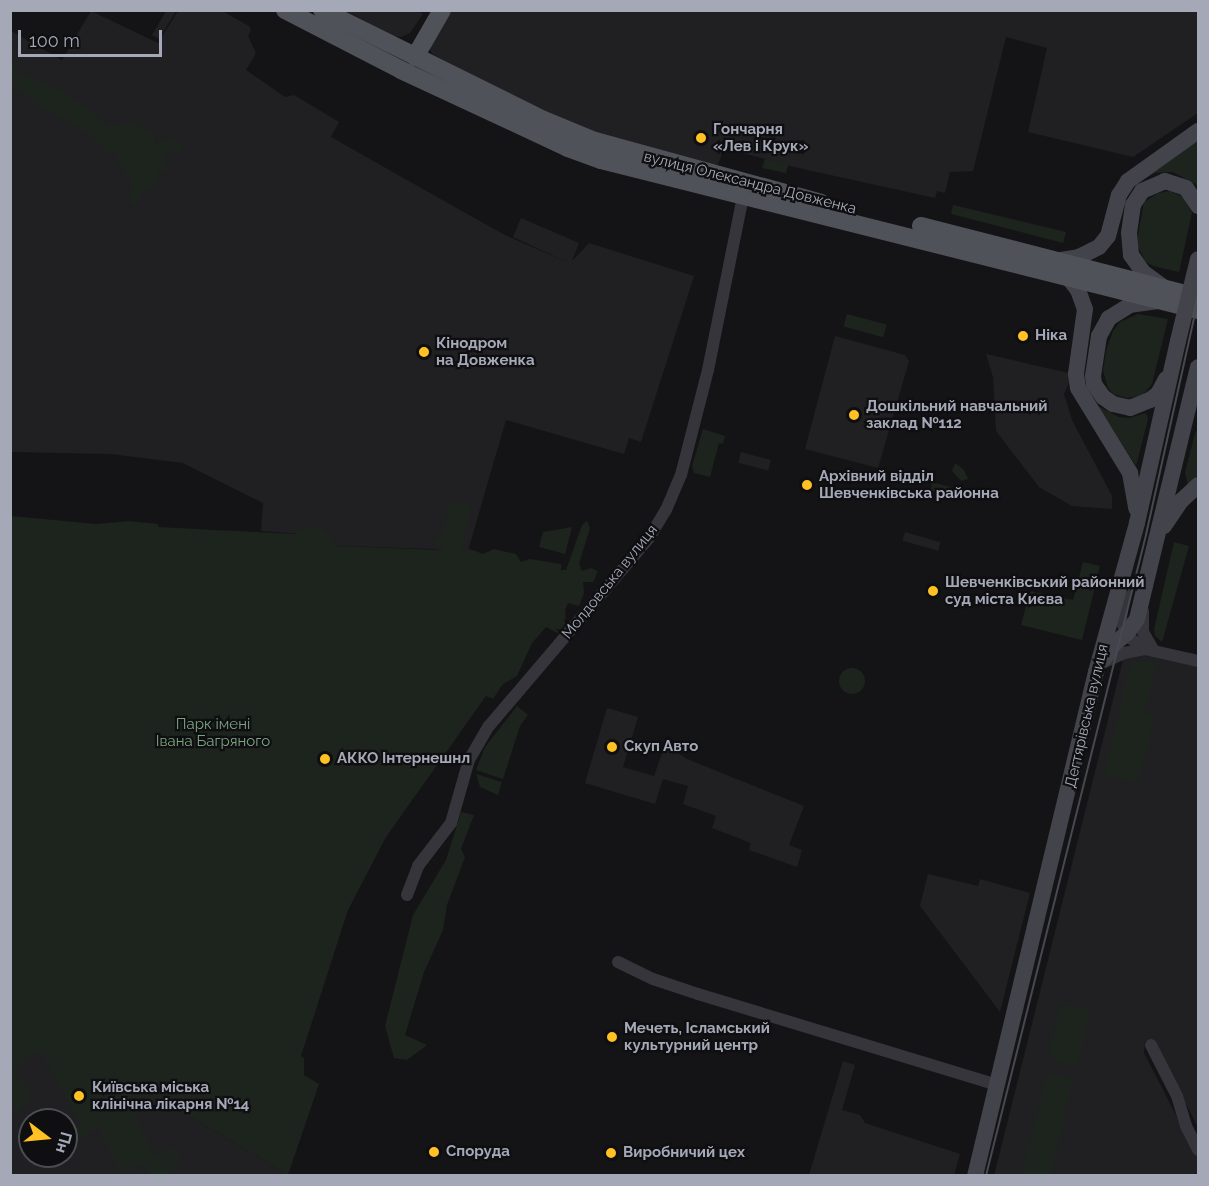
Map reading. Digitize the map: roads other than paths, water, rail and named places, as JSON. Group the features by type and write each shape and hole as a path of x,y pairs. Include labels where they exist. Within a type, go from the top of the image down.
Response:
{"main road":[{"name":"вулиця Олександра Довженка","path":"285,10 401,70 568,148 629,169 894,232 1064,268"},
{"name":"вулиця Олександра Довженка","path":"322,10 544,120 620,149 1164,295 1198,310"},
{"path":"415,57 442,10"},
{"path":"1137,523 1131,474 1078,388 1076,374 1085,309 1078,290 1064,268 1099,247 1108,236 1119,195 1128,181 1198,131"},
{"path":"1173,365 1158,394 1137,407 1113,404 1103,397 1094,384 1093,367 1097,343 1109,318 1130,305 1164,295 1131,255 1129,233 1133,205 1142,191 1166,181 1186,188 1198,206"},
{"name":"Дегтярівська вулиця","path":"975,1176 1099,668 1137,523 1198,258"},
{"name":"вулиця Олександра Довженка","path":"1164,295 1198,297"},
{"path":"1198,368 1198,402"},
{"name":"Дегтярівська вулиця","path":"1099,668 1113,645 1127,633 1137,619 1198,368"},
{"path":"1158,534 1181,501 1198,485"}],"street":[{"name":"Молдовська вулиця","path":"407,895 418,866 451,823 470,760 489,726 649,538 666,510 681,475 708,370 742,197"},
{"path":"1132,541 1133,558 1121,618 1127,633 1150,650"},
{"path":"1146,588 1143,632 1150,650"},
{"path":"1099,668 1124,653 1150,650 1198,661"},
{"path":"618,962 653,979 698,994 998,1085"},
{"path":"1150,1045 1177,1096 1186,1126 1198,1150"}],"tram line":[{"path":"986,1176 1146,535 1198,300"}],"place":[{"name":"Гончарня «Лев і Крук»","path":"701,138"},
{"name":"Ніка","path":"1023,336"},
{"name":"Кінодром на Довженка","path":"424,352"},
{"name":"Дошкільний навчальний заклад №112","path":"854,415"},
{"name":"Архівний відділ Шевченківська районна","path":"807,485"},
{"name":"Шевченківський районний суд міста Києва","path":"933,591"},
{"name":"Скуп Авто","path":"612,747"},
{"name":"АККО Інтернешнл","path":"325,759"},
{"name":"Мечеть, Ісламський культурний центр","path":"612,1037"},
{"name":"Київська міська клінічна лікарня №14","path":"79,1096"},
{"name":"Споруда","path":"434,1152"},
{"name":"Виробничий цех","path":"611,1153"}],"park label":[{"name":"Парк імені Івана Багряного","path":"213,732"}]}
